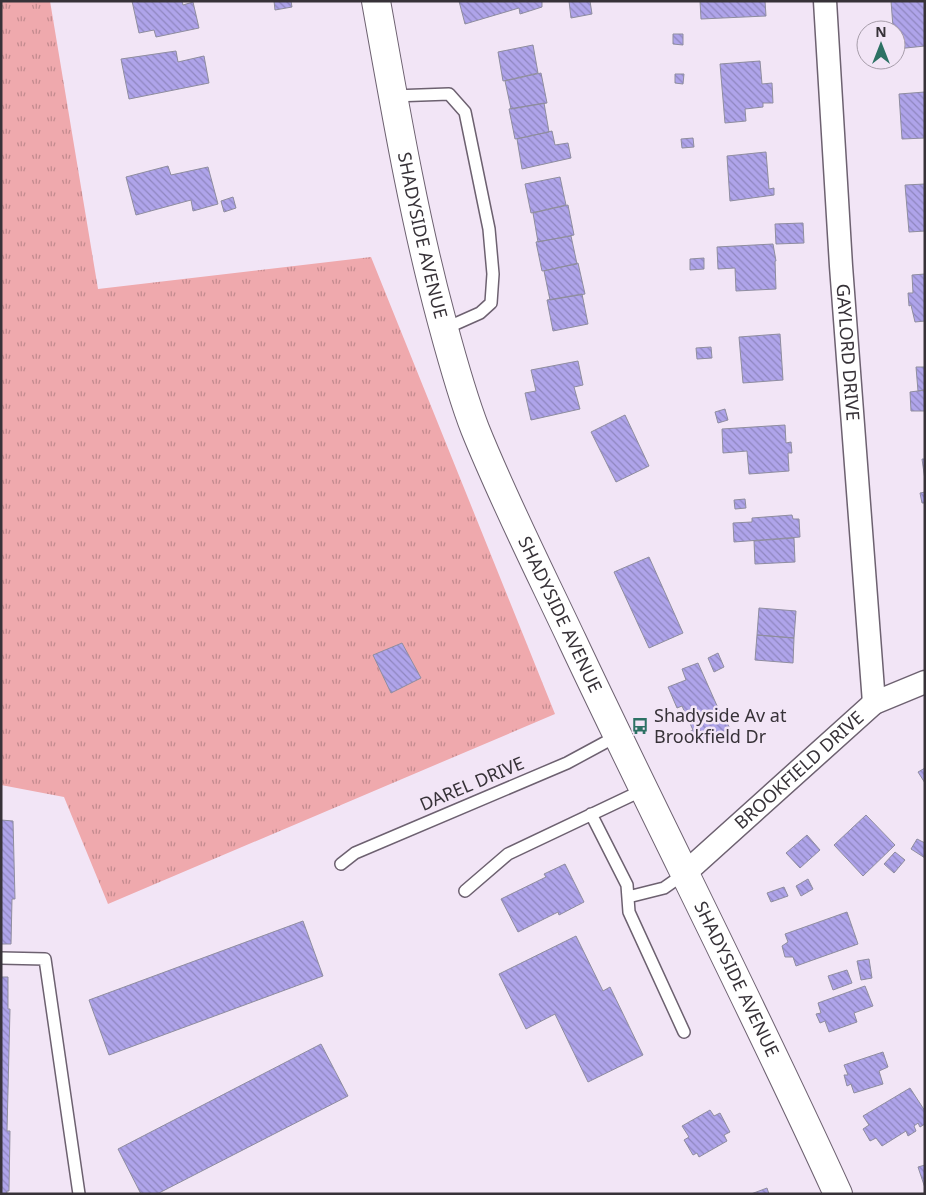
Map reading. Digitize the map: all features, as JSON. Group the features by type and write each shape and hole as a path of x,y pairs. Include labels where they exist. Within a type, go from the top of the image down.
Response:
{"street":[{"name":"SHADYSIDE AVENUE","path":"376,1 412,197 444,329 475,428 617,736 838,1194"},
{"name":"GAYLORD DRIVE","path":"825,1 841,266 874,703"},
{"name":"BROOKFIELD DRIVE","path":"684,874 874,703 925,682"}],"lane":[{"path":"393,96 449,94 465,112 489,229 492,303 480,313 444,329"},
{"name":"DAREL DRIVE","path":"341,864 355,853 566,763 617,736"},
{"path":"466,891 508,854 643,790"},
{"path":"591,814 627,885 629,912 684,1032"},
{"path":"628,897 664,888 684,874"},
{"path":"1,958 46,959 80,1194"}],"green space":[{"path":"1,1 50,1 98,289 371,257 555,714 108,904 64,797 1,785"}],"building":[{"path":"132,1 182,1 183,5 193,2 199,28 156,37 154,30 139,33"},
{"path":"274,1 291,1 292,7 275,10"},
{"path":"459,1 542,1 542,7 520,14 519,8 465,24"},
{"path":"569,1 590,1 592,14 571,18"},
{"path":"700,1 765,1 766,16 701,19"},
{"path":"891,1 925,1 925,46 906,48 906,20 892,20"},
{"path":"673,34 683,34 683,45 673,44"},
{"path":"533,45 538,73 503,81 498,52"},
{"path":"176,51 178,62 204,56 209,83 129,99 121,59"},
{"path":"760,61 762,84 772,83 773,103 763,103 763,107 745,109 746,121 725,123 720,64"},
{"path":"541,73 547,103 511,109 505,81"},
{"path":"675,74 684,74 683,84 675,83"},
{"path":"925,92 925,138 902,139 899,94"},
{"path":"544,103 549,132 515,139 509,109"},
{"path":"552,131 555,145 568,143 571,158 522,169 517,139"},
{"path":"693,138 694,147 682,148 681,139"},
{"path":"766,152 769,189 774,188 774,195 730,201 727,156"},
{"path":"168,166 171,175 208,167 218,204 193,211 191,200 136,215 126,177"},
{"path":"560,177 566,205 531,213 525,184"},
{"path":"925,184 925,231 909,232 905,185"},
{"path":"233,197 236,208 224,212 221,201"},
{"path":"568,205 574,235 538,242 533,213"},
{"path":"803,223 804,243 776,244 775,224"},
{"path":"571,236 577,264 542,271 536,242"},
{"path":"773,244 776,261 776,289 736,291 735,268 718,269 717,247"},
{"path":"704,258 704,269 690,270 690,259"},
{"path":"578,263 585,294 550,300 544,271"},
{"path":"925,274 925,321 915,322 911,305 909,306 908,293 913,293 912,275"},
{"path":"582,294 588,324 553,331 547,300"},
{"path":"780,334 783,380 743,383 739,337"},
{"path":"711,347 712,358 697,359 696,348"},
{"path":"578,361 583,385 574,387 580,409 531,420 525,393 536,391 531,370"},
{"path":"916,367 925,367 925,390 918,391"},
{"path":"925,390 925,411 911,411 910,392"},
{"path":"725,409 728,420 718,423 715,412"},
{"path":"625,415 649,466 616,482 591,432"},
{"path":"785,425 786,443 791,442 792,453 788,453 789,471 749,474 747,451 723,453 722,429"},
{"path":"922,459 925,459 925,480"},
{"path":"925,492 925,503 922,503 920,493"},
{"path":"745,499 746,508 735,509 734,500"},
{"path":"792,515 793,519 799,519 800,537 734,542 733,523 752,522 752,518"},
{"path":"794,538 795,562 755,564 754,541"},
{"path":"649,557 683,633 649,648 614,572"},
{"path":"759,608 796,611 794,638 757,635"},
{"path":"757,635 794,638 793,663 755,660"},
{"path":"402,643 421,678 391,693 373,655"},
{"path":"718,653 724,667 714,672 708,658"},
{"path":"698,663 722,717 724,716 730,729 694,744 689,732 693,730 682,706 677,708 668,687 686,680 682,669"},
{"path":"925,768 925,783 918,772"},
{"path":"866,815 895,845 863,876 834,845"},
{"path":"1,820 13,821 15,899 12,899 11,944 1,944"},
{"path":"807,835 820,850 800,868 786,853"},
{"path":"917,839 925,843 925,858 911,849"},
{"path":"895,852 905,860 894,873 884,864"},
{"path":"565,864 584,902 559,915 558,912 518,932 501,899 546,877 544,874"},
{"path":"808,879 813,889 801,896 796,886"},
{"path":"784,887 788,896 771,902 767,893"},
{"path":"847,912 858,944 796,966 793,957 785,957 782,946 788,942 785,934"},
{"path":"303,921 323,976 109,1055 89,1000"},
{"path":"576,936 603,991 610,987 643,1055 588,1082 555,1014 526,1029 499,974"},
{"path":"869,959 872,978 861,980 857,961"},
{"path":"847,970 852,983 833,990 828,976"},
{"path":"1,977 8,977 8,1009 10,1009 7,1131 10,1131 9,1191 7,1191 7,1194 1,1194"},
{"path":"865,986 873,1006 854,1013 857,1022 829,1032 825,1021 820,1023 816,1014 821,1013 818,1003"},
{"path":"321,1044 348,1096 157,1194 141,1194 118,1149"},
{"path":"883,1052 888,1067 879,1071 883,1084 854,1093 851,1084 847,1086 844,1075 848,1075 844,1065"},
{"path":"910,1088 925,1111 925,1124 920,1127 918,1123 914,1126 916,1131 908,1136 906,1131 882,1146 876,1138 870,1141 863,1129 869,1125 863,1116"},
{"path":"710,1110 714,1116 720,1113 730,1132 724,1135 727,1141 699,1157 697,1153 693,1155 684,1140 689,1137 682,1126"},
{"path":"925,1165 925,1188 918,1167"},
{"path":"767,1188 769,1194 751,1194"}],"place":[{"name":"Shadyside Av at Brookfield Dr","path":"640,726"}]}
